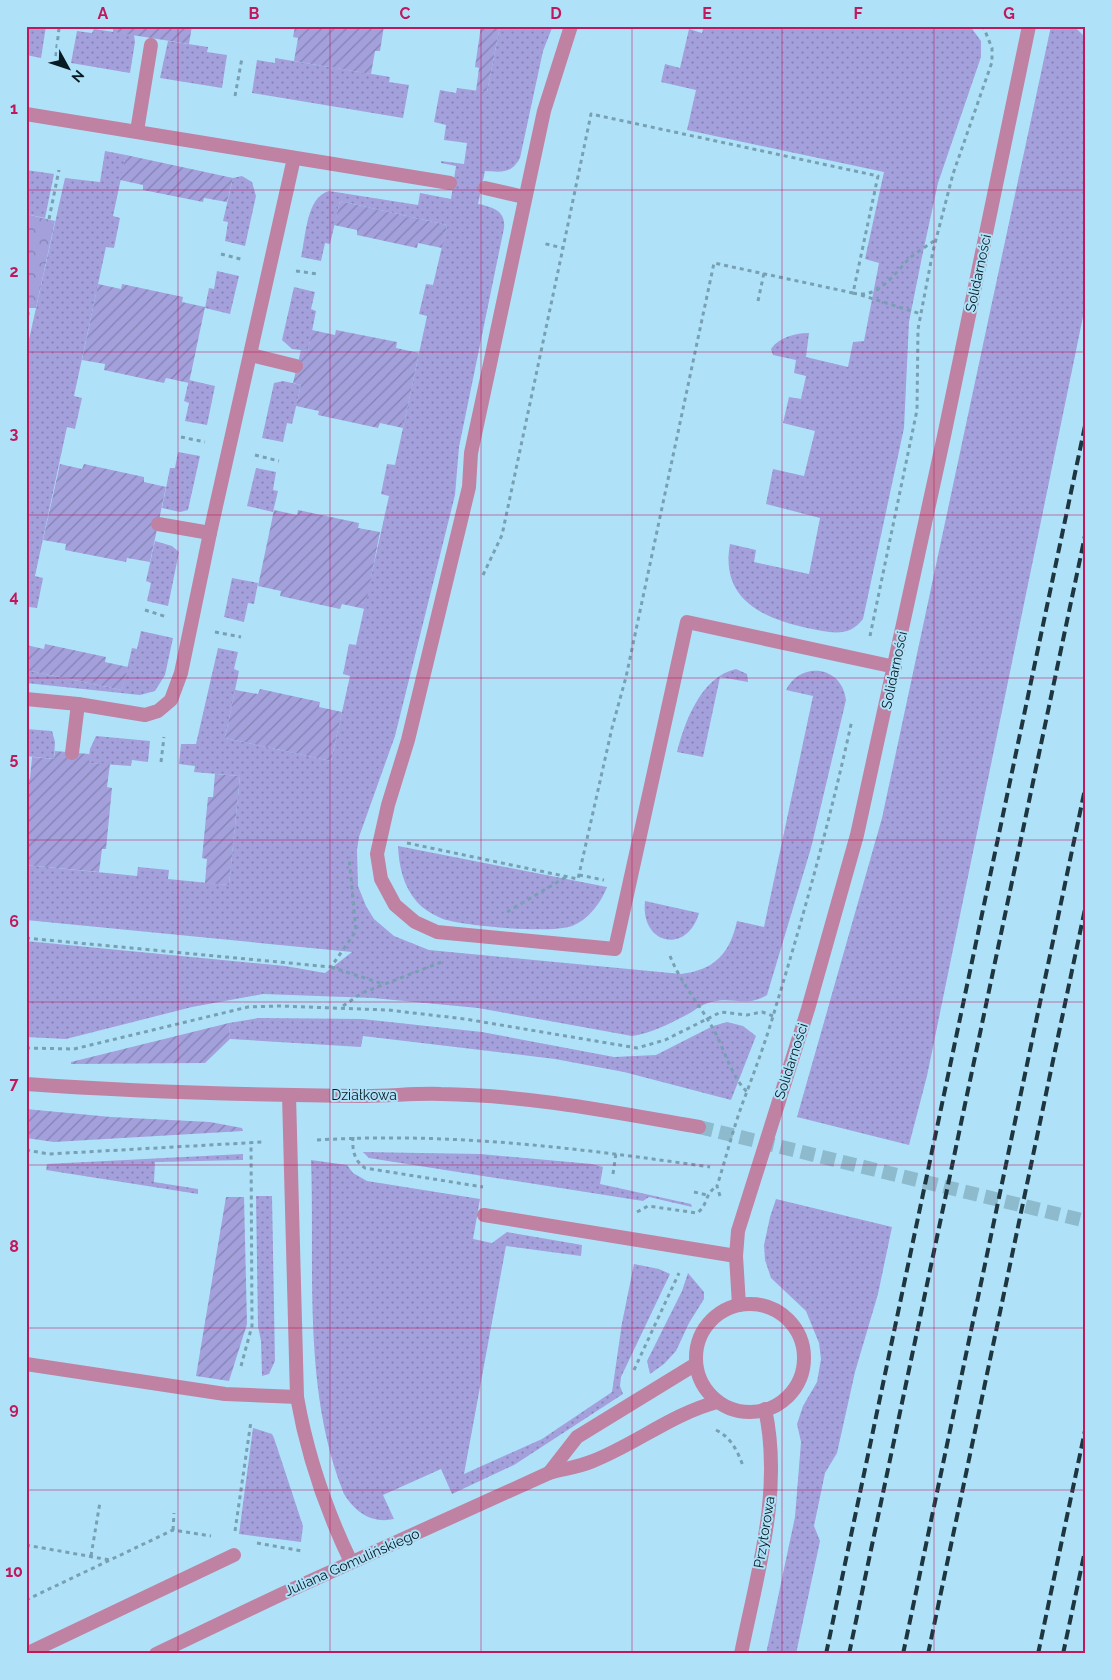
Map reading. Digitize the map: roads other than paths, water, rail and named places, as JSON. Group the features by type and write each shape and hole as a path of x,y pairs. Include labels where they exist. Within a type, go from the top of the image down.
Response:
{"street":[{"path":"571,26 544,111 524,197 471,452 469,488 408,740 388,805 377,854 381,879 395,905 415,922 437,932 615,949 687,622 895,667"},
{"name":"Solidarności","path":"739,1305 736,1256 738,1232 744,1207 808,1009 857,835 895,667 1029,26"},
{"path":"137,131 151,45"},
{"path":"26,114 450,182"},
{"path":"26,699 78,704 145,715 158,711 171,700 181,673 294,158"},
{"path":"485,188 524,197"},
{"path":"251,355 296,366"},
{"path":"158,524 210,534"},
{"path":"72,753 78,704"},
{"name":"Działkowa","path":"26,1084 113,1090 289,1095 441,1094 580,1105 699,1126"},
{"path":"289,1095 297,1397 302,1428 318,1478 351,1562"},
{"path":"484,1215 736,1256"},
{"path":"739,1305 762,1305 778,1313 792,1324 802,1345 803,1368 796,1384 786,1398 765,1409 752,1412 738,1411 717,1402 705,1388 696,1364 696,1351 706,1326 715,1316 739,1305"},
{"path":"26,1364 225,1394 297,1397"},
{"name":"Juliana Gomulińskiego","path":"549,1473 577,1437 696,1364"},
{"name":"Juliana Gomulińskiego","path":"156,1654 351,1562 549,1473 592,1461 637,1440 680,1414 717,1402"},
{"name":"Przytorowa","path":"741,1654 768,1520 772,1477 772,1450 765,1409"},
{"path":"26,1654 234,1555"}],"tunnel":[{"path":"699,1127 1086,1221"}],"railway":[{"path":"826,1654 1086,421"},
{"path":"849,1654 1086,531"},
{"path":"903,1654 1086,784"},
{"path":"928,1654 1086,904"},
{"path":"1038,1654 1086,1426"},
{"path":"1063,1654 1086,1546"}]}
